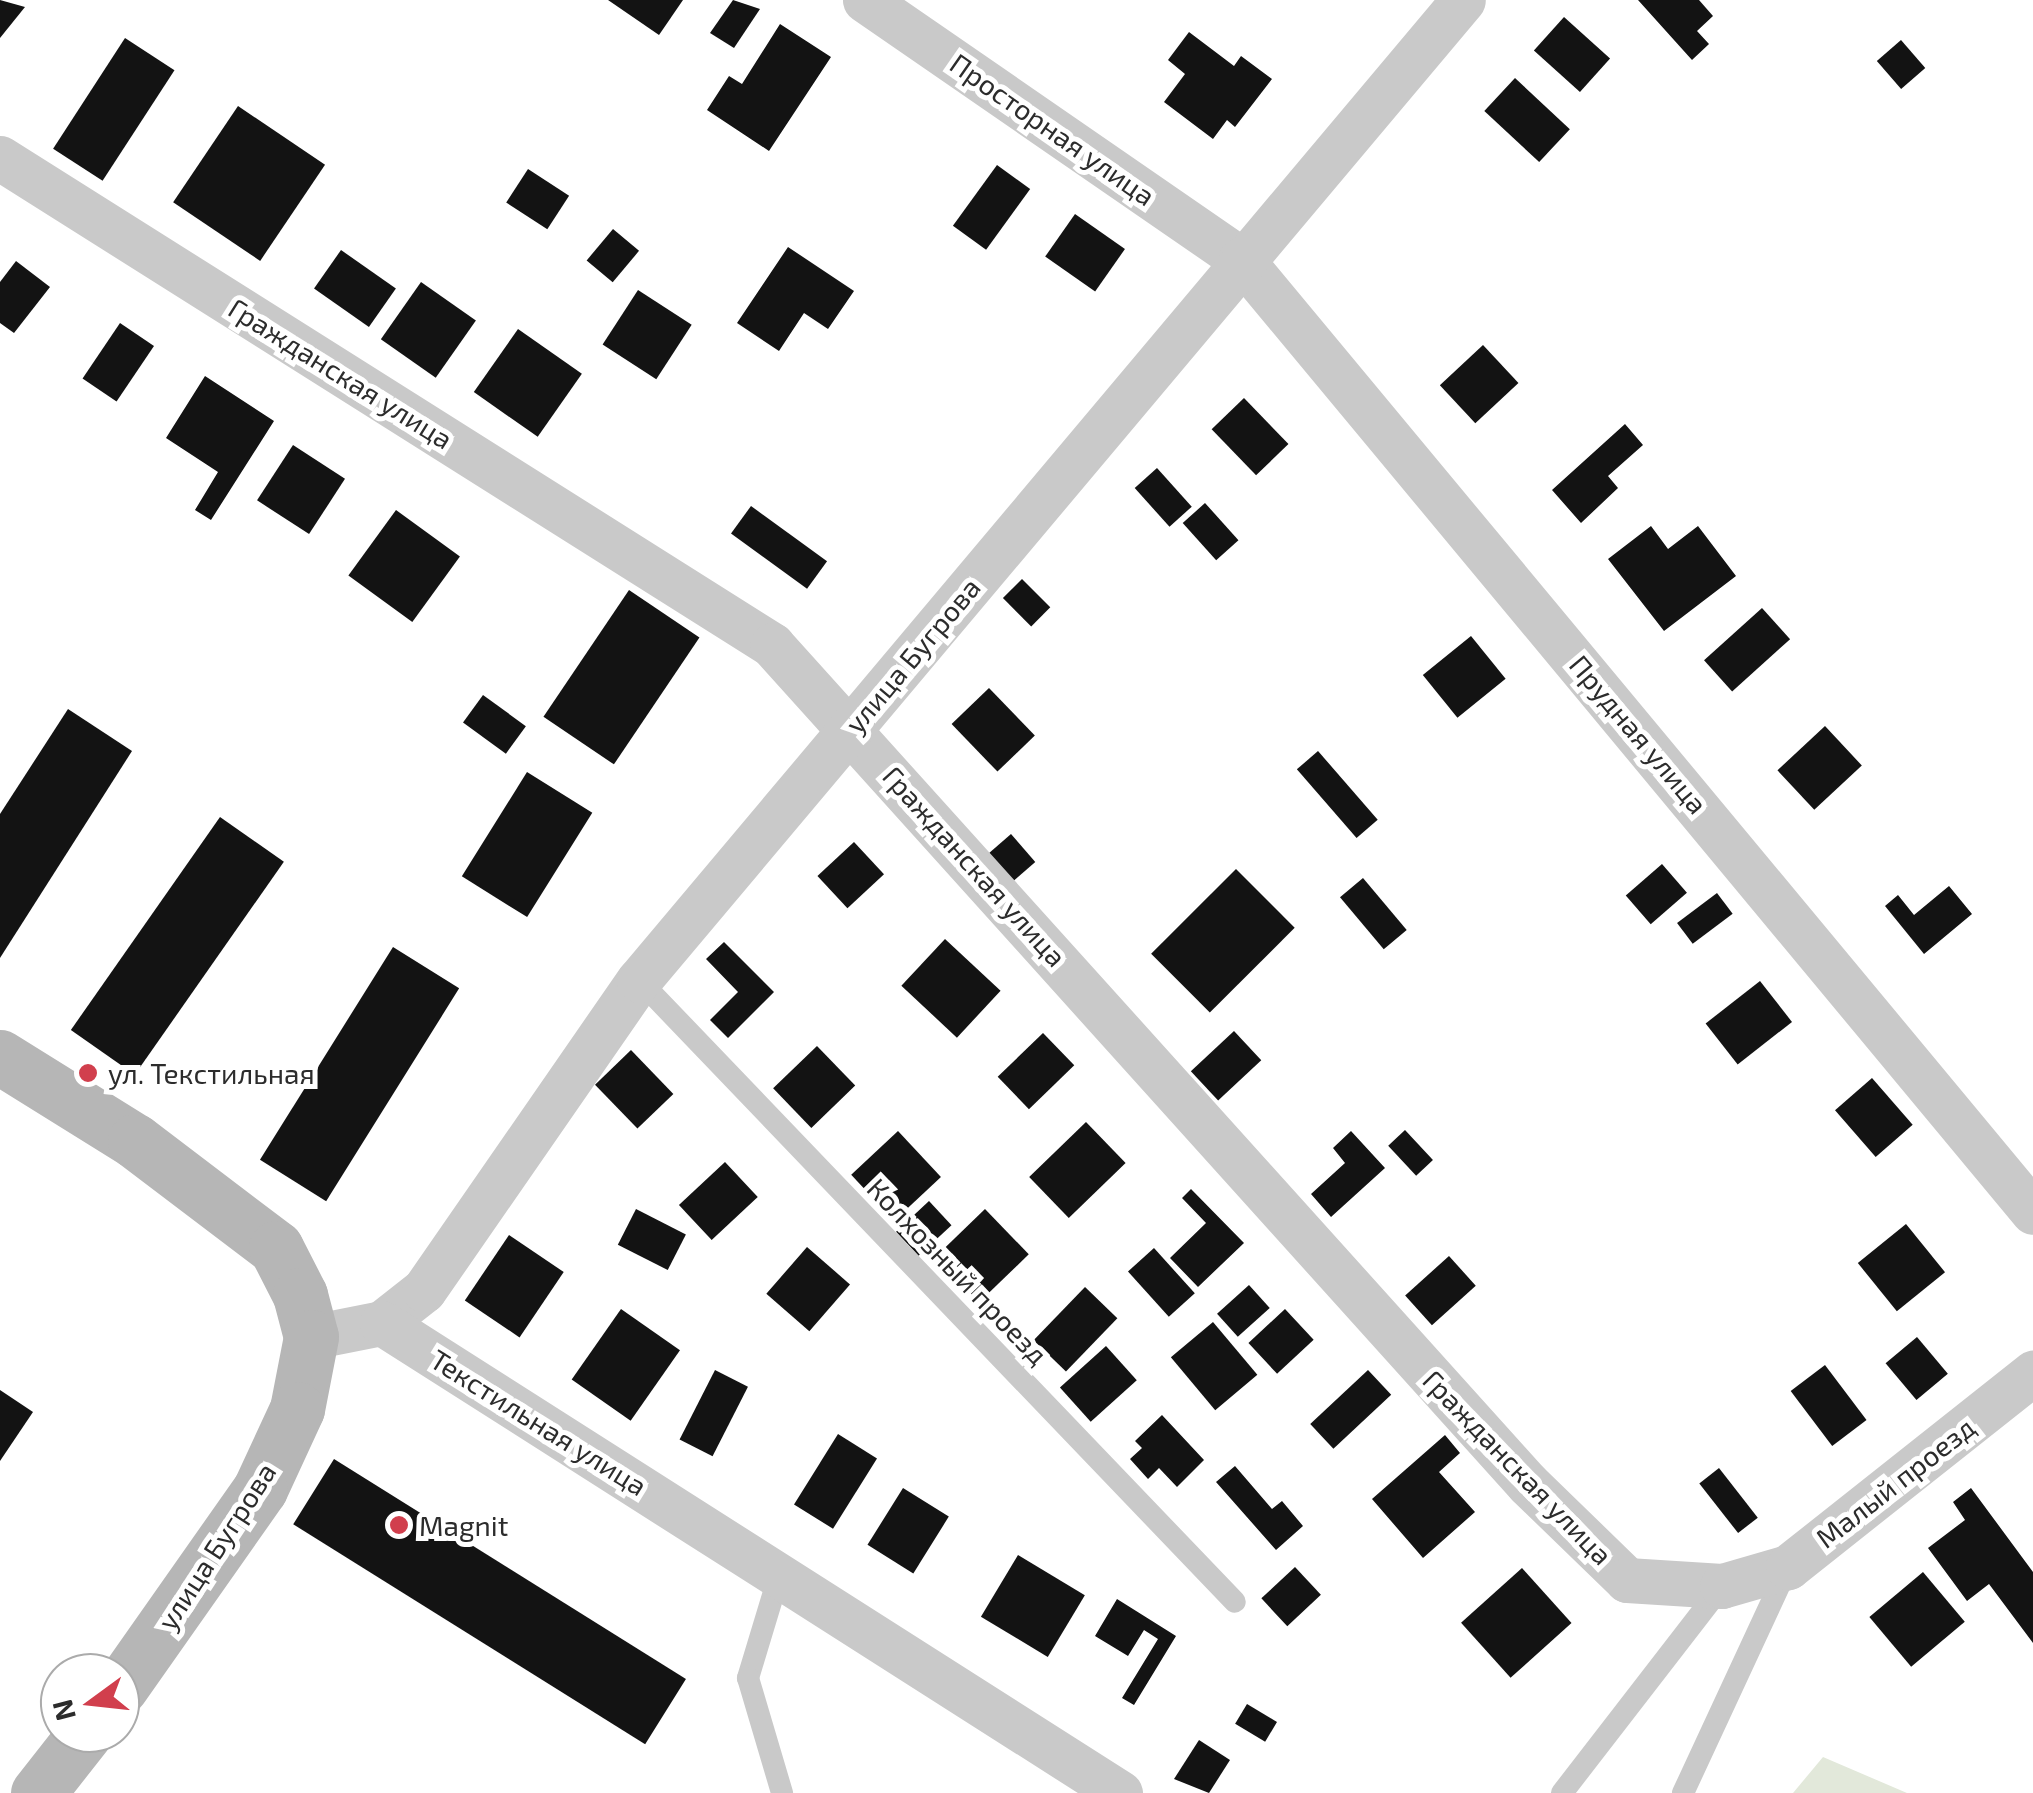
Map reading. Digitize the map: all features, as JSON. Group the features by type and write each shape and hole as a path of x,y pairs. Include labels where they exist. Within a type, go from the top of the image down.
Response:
{"street":[{"name":"Просторная улица","path":"864,0 1241,259"},
{"name":"улица Бугрова","path":"382,1324 424,1290 639,980 1241,259 1463,0"},
{"name":"Гражданская улица","path":"0,158 772,645 851,728 1528,1484 1626,1580 1754,1578"},
{"name":"Прудная улица","path":"1241,259 2033,1212"},
{"path":"0,1057 135,1141 276,1248 300,1295 312,1337 382,1324"},
{"name":"Текстильная улица","path":"382,1324 780,1572 1120,1793"},
{"name":"улица Бугрова","path":"140,1660 260,1490 297,1410 312,1337"},
{"name":"Малый проезд","path":"1754,1578 2033,1373"},
{"path":"38,1793 69,1753"}],"lane":[{"name":"Колхозный проезд","path":"639,980 1235,1602"},
{"path":"780,1572 748,1678 782,1793"},
{"path":"1562,1793 1754,1578"},
{"path":"1683,1793 1754,1578"}],"shaded area":[{"path":"1823,1757 1907,1793 1793,1793"}],"building":[{"path":"0,0 25,7 0,38"},
{"path":"608,0 683,0 659,35"},
{"path":"733,0 760,9 734,48 710,33"},
{"path":"1638,0 1699,0 1713,16 1697,31 1709,44 1692,60"},
{"path":"1564,17 1610,58 1580,92 1534,50"},
{"path":"780,24 831,57 769,151 707,110 729,76 742,84"},
{"path":"1189,32 1234,66 1241,56 1272,79 1235,127 1227,120 1213,139 1164,102 1185,74 1168,60"},
{"path":"125,38 174,70 103,181 53,149"},
{"path":"1901,40 1925,68 1901,89 1877,61"},
{"path":"1515,78 1570,129 1539,162 1484,111"},
{"path":"238,106 325,165 260,261 173,202"},
{"path":"997,165 1030,189 986,250 953,226"},
{"path":"528,169 569,196 547,229 506,203"},
{"path":"1075,214 1125,249 1095,292 1045,257"},
{"path":"613,229 639,251 613,282 587,260"},
{"path":"788,247 854,291 828,329 804,313 779,351 737,323"},
{"path":"341,250 396,288 369,327 314,289"},
{"path":"16,261 50,287 14,333 0,323 0,282"},
{"path":"421,282 476,320 436,378 381,339"},
{"path":"638,290 692,325 656,379 603,345"},
{"path":"120,323 154,346 117,401 83,379"},
{"path":"518,329 582,374 538,437 474,392"},
{"path":"1483,345 1518,383 1475,423 1440,385"},
{"path":"205,376 274,421 211,520 195,510 218,472 166,438"},
{"path":"1244,398 1288,444 1256,475 1212,429"},
{"path":"1625,424 1643,445 1608,476 1618,488 1581,523 1552,490"},
{"path":"293,445 345,479 309,534 257,500"},
{"path":"1157,468 1192,507 1170,527 1135,488"},
{"path":"1205,503 1238,540 1216,560 1183,523"},
{"path":"751,506 827,561 807,589 731,534"},
{"path":"396,510 460,556 412,622 348,576"},
{"path":"1651,526 1668,549 1698,526 1736,576 1664,631 1608,559"},
{"path":"1022,579 1050,607 1031,626 1003,598"},
{"path":"629,590 699,638 614,764 543,717"},
{"path":"1762,608 1790,639 1732,691 1704,660"},
{"path":"1471,636 1506,679 1457,718 1423,675"},
{"path":"989,688 1035,735 997,772 952,724"},
{"path":"483,695 526,726 506,754 463,723"},
{"path":"68,709 132,751 0,958 0,814"},
{"path":"1825,726 1862,765 1814,810 1777,770"},
{"path":"1318,751 1378,820 1357,838 1297,769"},
{"path":"527,772 592,813 527,917 462,876"},
{"path":"220,817 284,862 135,1075 71,1030"},
{"path":"1011,834 1035,862 1005,888 981,860"},
{"path":"854,842 884,874 847,908 817,876"},
{"path":"1662,864 1687,893 1651,924 1626,895"},
{"path":"1236,869 1295,928 1210,1013 1151,954"},
{"path":"1363,878 1407,930 1384,949 1340,897"},
{"path":"1949,886 1972,914 1924,954 1885,906 1898,895 1914,915"},
{"path":"1717,893 1733,914 1693,944 1677,923"},
{"path":"945,939 1001,991 957,1038 901,986"},
{"path":"724,942 774,992 728,1038 710,1020 738,992 706,959"},
{"path":"393,947 459,988 326,1201 260,1160"},
{"path":"1760,981 1792,1022 1738,1064 1706,1023"},
{"path":"1234,1031 1261,1060 1218,1100 1191,1071"},
{"path":"1043,1033 1074,1065 1029,1109 998,1077"},
{"path":"817,1046 855,1086 811,1128 773,1088"},
{"path":"631,1050 673,1094 637,1129 595,1085"},
{"path":"1872,1078 1913,1125 1876,1157 1835,1110"},
{"path":"1086,1122 1126,1163 1069,1218 1029,1177"},
{"path":"1405,1130 1433,1160 1416,1176 1388,1146"},
{"path":"898,1131 941,1177 894,1221 851,1175"},
{"path":"1351,1131 1385,1168 1331,1217 1311,1194 1345,1163 1333,1148"},
{"path":"725,1162 758,1197 712,1240 679,1205"},
{"path":"1191,1189 1244,1243 1198,1287 1170,1258 1206,1223 1182,1198"},
{"path":"929,1201 952,1225 919,1256 896,1232"},
{"path":"636,1209 686,1234 668,1270 618,1245"},
{"path":"985,1209 1029,1254 979,1302 935,1257"},
{"path":"1906,1224 1945,1272 1897,1311 1858,1263"},
{"path":"509,1235 564,1272 520,1337 465,1300"},
{"path":"807,1247 850,1284 809,1331 766,1294"},
{"path":"1154,1248 1195,1293 1169,1317 1128,1271"},
{"path":"1449,1256 1476,1286 1432,1325 1405,1295"},
{"path":"1249,1285 1270,1308 1238,1337 1217,1314"},
{"path":"1085,1287 1117,1318 1066,1371 1034,1340"},
{"path":"621,1309 680,1350 631,1421 572,1379"},
{"path":"1285,1309 1314,1340 1277,1374 1248,1343"},
{"path":"1213,1322 1257,1375 1215,1410 1171,1357"},
{"path":"1917,1337 1948,1374 1916,1400 1886,1363"},
{"path":"1106,1346 1137,1380 1091,1422 1060,1387"},
{"path":"1825,1365 1867,1420 1832,1446 1791,1391"},
{"path":"715,1370 748,1387 713,1456 680,1439"},
{"path":"1368,1370 1391,1395 1333,1449 1310,1424"},
{"path":"0,1390 33,1412 0,1461"},
{"path":"1162,1415 1204,1460 1177,1487 1159,1468 1148,1479 1130,1459 1142,1448 1135,1441"},
{"path":"838,1434 877,1458 833,1529 794,1504"},
{"path":"1445,1435 1460,1453 1439,1472 1475,1512 1423,1558 1372,1499"},
{"path":"334,1459 686,1679 645,1744 293,1524"},
{"path":"1235,1466 1272,1509 1282,1501 1303,1526 1276,1550 1216,1482"},
{"path":"1719,1468 1758,1518 1738,1533 1699,1483"},
{"path":"903,1488 949,1517 913,1573 867,1545"},
{"path":"1971,1488 2033,1572 2033,1643 1989,1584 1967,1601 1928,1548 1965,1520 1953,1502"},
{"path":"1018,1555 1085,1595 1048,1657 981,1617"},
{"path":"1295,1567 1321,1595 1287,1626 1261,1598"},
{"path":"1522,1568 1572,1623 1511,1678 1461,1623"},
{"path":"1923,1572 1965,1622 1911,1667 1869,1617"},
{"path":"1117,1599 1176,1636 1134,1705 1122,1698 1158,1639 1144,1630 1128,1656 1095,1636"},
{"path":"1247,1704 1277,1722 1265,1742 1235,1724"},
{"path":"1199,1740 1230,1760 1209,1793 1174,1779"}],"place":[{"name":"ул. Текстильная","path":"88,1073"},
{"name":"Magnit","path":"399,1525"}]}
